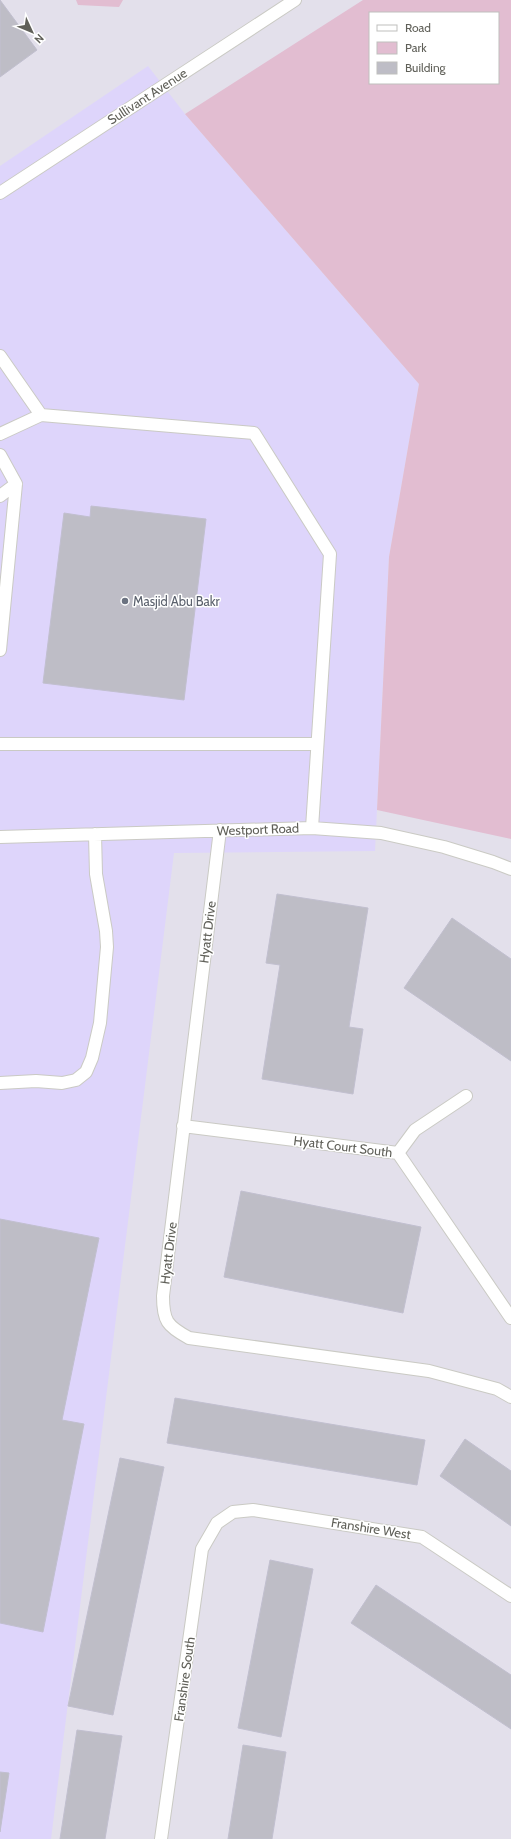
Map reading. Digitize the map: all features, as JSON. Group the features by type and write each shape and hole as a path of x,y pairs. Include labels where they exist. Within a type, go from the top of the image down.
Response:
{"street":[{"name":"Sullivant Avenue","path":"0,193 294,0"},
{"path":"0,356 41,416"},
{"path":"0,434 41,416 254,433 330,554 312,828"},
{"path":"0,455 16,484 0,650"},
{"path":"0,496 16,484"},
{"path":"0,744 318,744"},
{"name":"Westport Road","path":"0,837 312,828 381,833 444,846 493,862 511,870"},
{"name":"Hyatt Drive","path":"220,830 183,1126 163,1296 163,1314 173,1329 189,1338 429,1371 497,1389 511,1397"},
{"path":"0,1083 36,1081 62,1083 76,1080 86,1072 92,1058 100,1023 107,947 106,932 96,874 95,834"},
{"path":"398,1152 415,1130 466,1096"},
{"name":"Hyatt Court South","path":"183,1126 398,1152 511,1318"},
{"name":"Franshire West","path":"217,1523 233,1512 253,1510 422,1537 511,1596"},
{"name":"Franshire South","path":"162,1839 202,1549 217,1523"}],"shaded area":[{"path":"148,66 185,114 419,384 389,557 375,851 174,853 51,1839 0,1839 0,166"}],"green space":[{"path":"76,0 123,0 119,7 78,5"},
{"path":"363,0 511,0 511,839 377,810 389,557 419,384 185,114"}],"building":[{"path":"0,0 37,50 0,77"},
{"name":"Masjid Abu Bakr","path":"91,506 206,519 184,700 43,683 64,513 90,517"},
{"path":"277,894 368,908 349,1027 363,1029 353,1094 262,1079 280,965 266,963"},
{"path":"452,918 511,959 511,1061 404,988"},
{"path":"241,1191 421,1227 403,1313 224,1277"},
{"path":"0,1219 99,1238 62,1420 84,1424 43,1632 0,1623"},
{"path":"175,1398 425,1440 417,1485 167,1443"},
{"path":"465,1439 511,1471 511,1526 440,1476"},
{"path":"120,1458 164,1467 113,1715 68,1706"},
{"path":"270,1560 313,1569 281,1737 238,1728"},
{"path":"376,1585 511,1675 511,1729 351,1623"},
{"path":"77,1730 122,1736 105,1839 60,1839"},
{"path":"243,1745 286,1752 272,1839 228,1839"},
{"path":"0,1772 9,1773 0,1832"}],"place":[{"name":"Masjid Abu Bakr","path":"125,601"}]}
